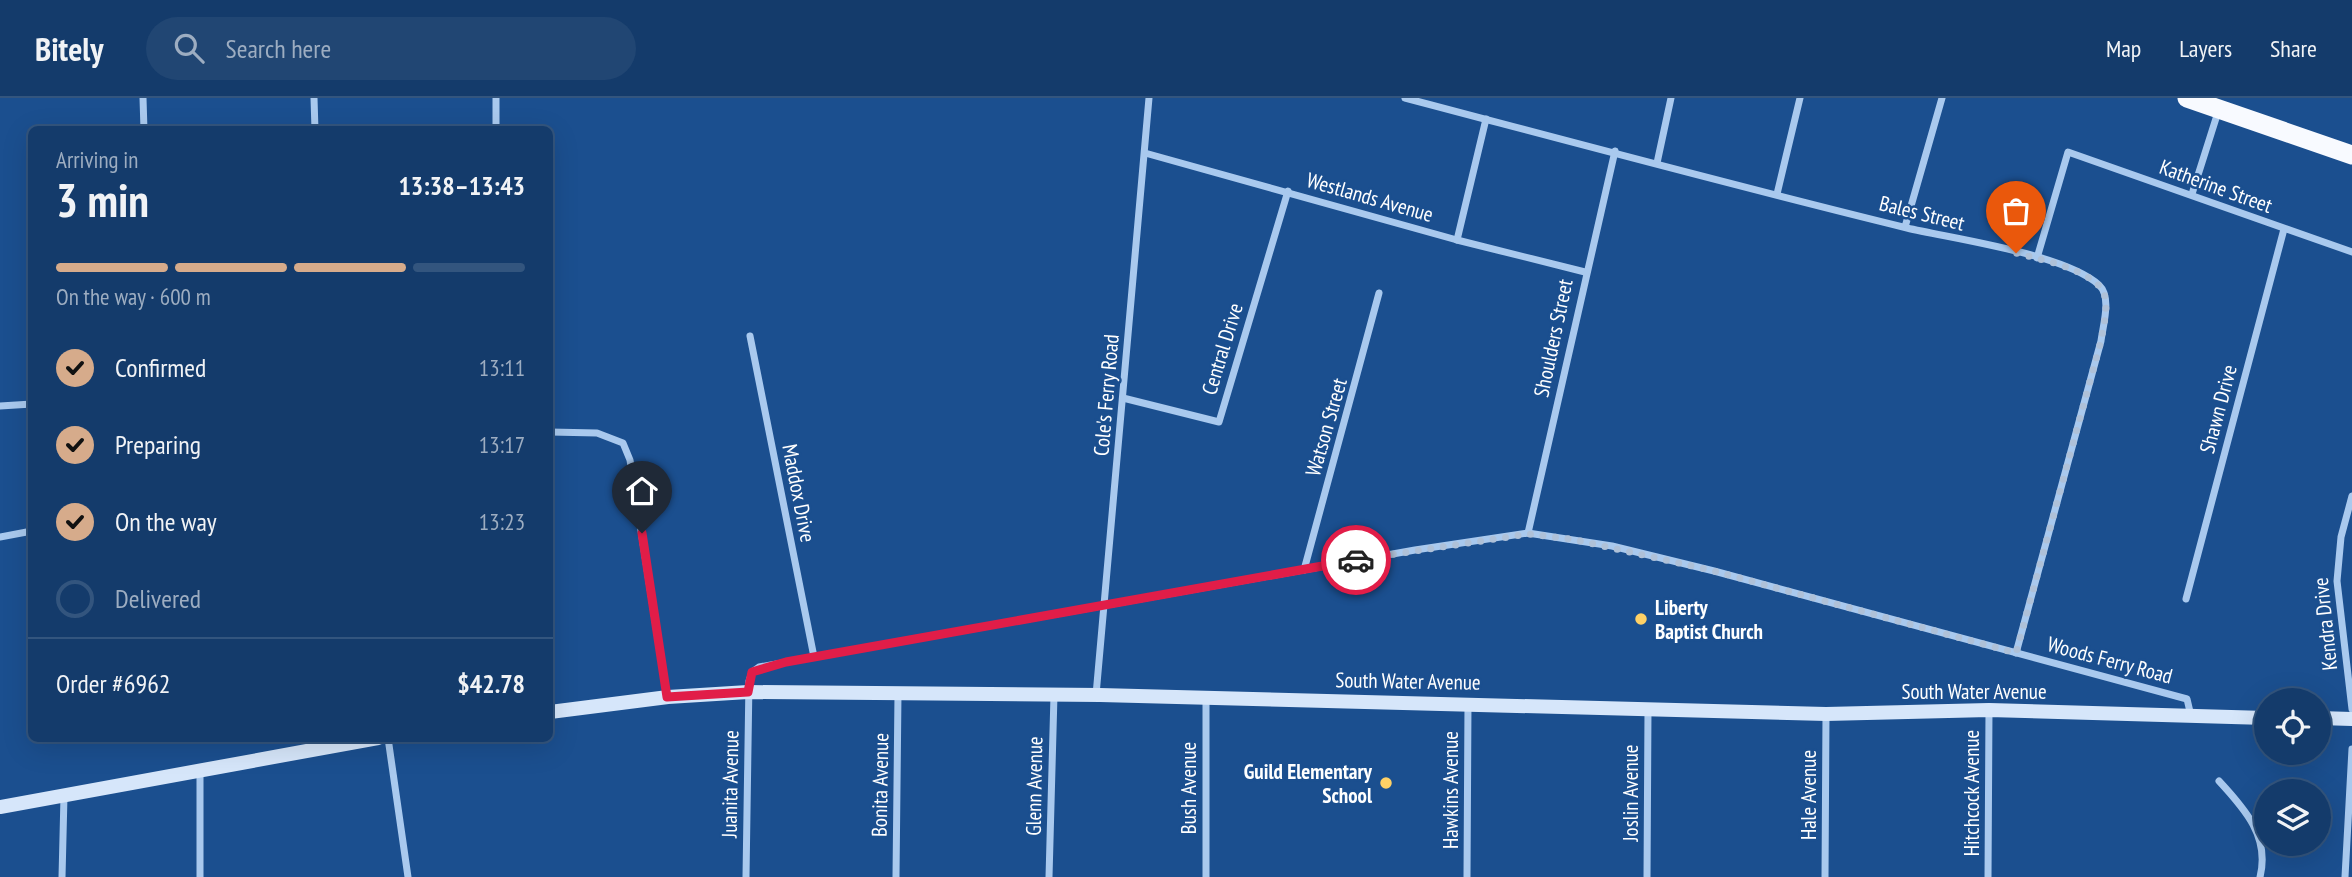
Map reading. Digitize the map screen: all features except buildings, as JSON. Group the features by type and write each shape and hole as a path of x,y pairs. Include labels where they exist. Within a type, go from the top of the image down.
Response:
{"highway":[{"path":"2187,98 2352,155"}],"main road":[{"name":"South Water Avenue","path":"553,712 667,697 748,692 1096,695 1826,714 1989,710 2254,718"},
{"path":"2331,719 2352,719"},
{"path":"0,807 200,772 337,743"}],"street":[{"path":"143,98 144,126"},
{"path":"314,98 315,126"},
{"path":"496,98 496,126"},
{"name":"Cole's Ferry Road","path":"1096,695 1149,98"},
{"name":"Bales Street","path":"1405,98 1615,150 1905,227 2038,258 2077,271 2101,286 2106,298 2101,341 2016,653"},
{"path":"1657,163 1671,98"},
{"path":"1777,194 1800,98"},
{"path":"1905,227 1942,98"},
{"path":"2192,194 2219,109"},
{"path":"1457,240 1486,119"},
{"name":"Shoulders Street","path":"1528,534 1585,272 1615,150"},
{"name":"Katherine Street","path":"2038,258 2068,152 2352,252"},
{"name":"Westlands Avenue","path":"1145,153 1457,240 1585,272"},
{"name":"Central Drive","path":"1123,398 1219,422 1288,191"},
{"name":"Shawn Drive","path":"2186,599 2284,229"},
{"name":"Watson Street","path":"1304,570 1380,293"},
{"name":"Maddox Drive","path":"750,336 814,657"},
{"path":"0,406 28,404"},
{"path":"553,432 597,433 623,443 630,460 667,697"},
{"name":"Kendra Drive","path":"2352,496 2337,560 2352,709"},
{"path":"0,537 28,532"},
{"name":"Woods Ferry Road","path":"748,692 752,672 760,667 1105,604 1528,534 1612,546 1703,568 2187,699 2192,717"},
{"path":"2343,631 2352,630"},
{"name":"Juanita Avenue","path":"746,877 748,692"},
{"name":"Bonita Avenue","path":"896,877 898,694"},
{"name":"Glenn Avenue","path":"1049,877 1054,695"},
{"name":"Bush Avenue","path":"1206,699 1206,877"},
{"name":"Hawkins Avenue","path":"1467,877 1468,703"},
{"name":"Joslin Avenue","path":"1647,877 1648,710"},
{"name":"Hitchcock Avenue","path":"1988,877 1989,710"},
{"name":"Hale Avenue","path":"1825,877 1826,714"},
{"path":"389,742 408,877"},
{"path":"2345,877 2352,749"},
{"path":"200,772 201,877"},
{"path":"2220,781 2253,818 2263,864 2260,877"},
{"path":"62,877 64,796"}],"way so far":[{"path":"1356,560 1528,534 1571,539 1612,546 1714,571 2016,653 2101,341 2106,298 2101,286 2077,271 2016,253"}],"place":[{"name":"Liberty Baptist Church","path":"1641,619"},
{"name":"Guild Elementary School","path":"1386,783"}],"route":[{"path":"642,533 667,697 748,692 748,681 752,672 760,667 1356,560"}]}
